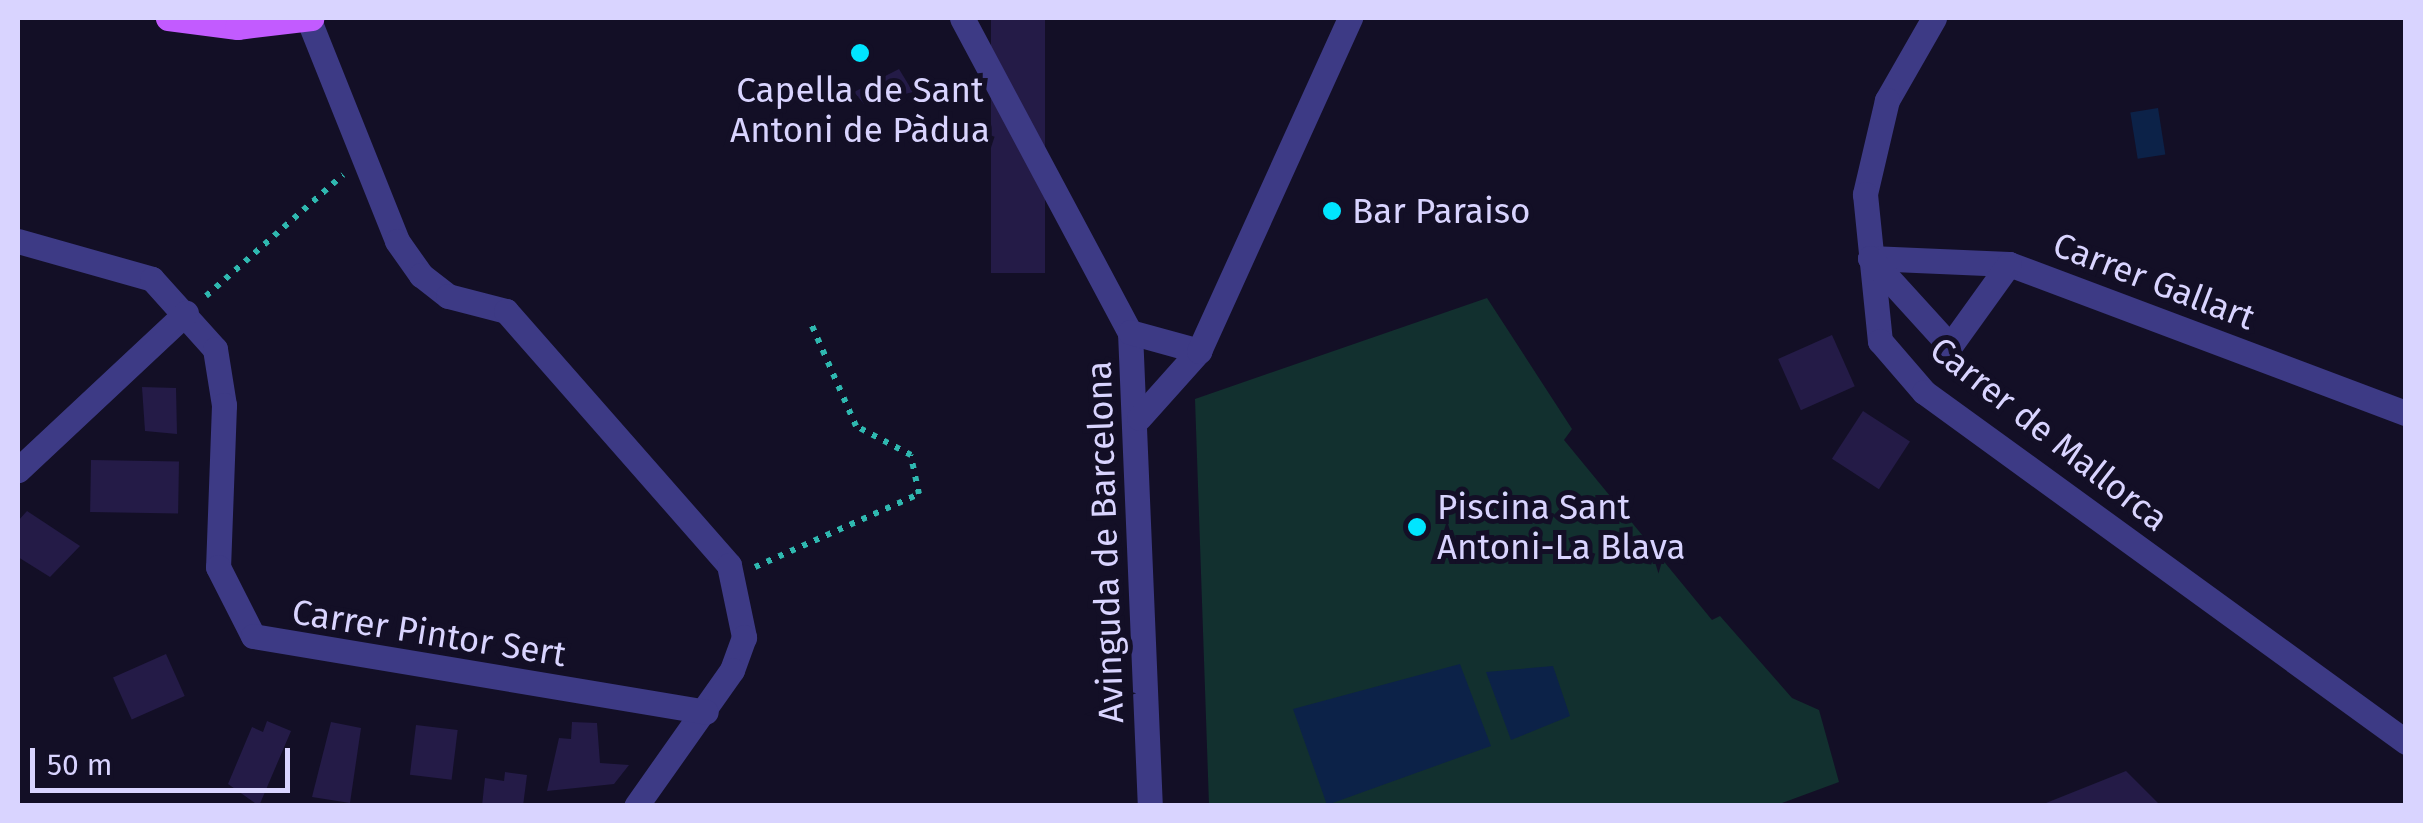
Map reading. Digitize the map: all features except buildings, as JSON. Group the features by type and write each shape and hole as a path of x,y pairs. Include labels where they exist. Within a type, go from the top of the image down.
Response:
{"main road":[{"path":"168,18 237,27 310,18"}],"street":[{"path":"310,18 397,241 421,275 448,296 506,312 732,577 744,637 706,712 636,806"},
{"name":"Avinguda de Barcelona","path":"962,18 1130,332 1139,418 1150,806"},
{"path":"1139,418 1199,352 1350,18"},
{"name":"Carrer de Mallorca","path":"1934,18 1887,100 1865,194 1880,341 1924,392 2406,742"},
{"name":"Carrer Pintor Sert","path":"18,241 136,272 186,313 215,349 224,405 218,567 253,636 706,712"},
{"path":"1870,258 1950,346 2010,264"},
{"name":"Carrer Gallart","path":"1870,258 2010,264 2406,413"},
{"path":"18,470 186,313"},
{"path":"1130,332 1199,352"}],"path":[{"path":"186,313 349,170"},
{"path":"732,577 919,494 911,455 856,426 810,321"}],"green space":[{"name":"Piscina Sant Antoni-La Blava","path":"1487,298 1572,429 1564,440 1712,620 1720,616 1792,698 1819,710 1839,782 1774,806 1209,805 1195,399"}],"water":[{"path":"2158,108 2165,154 2138,159 2130,112"},
{"path":"1460,664 1491,746 1327,805 1293,709"},
{"path":"1553,666 1570,716 1511,740 1486,672"}],"place":[{"name":"Capella de Sant Antoni de Pàdua","path":"860,53"},
{"name":"Bar Paraiso","path":"1332,211"},
{"name":"Piscina Sant Antoni-La Blava","path":"1417,527"}]}
